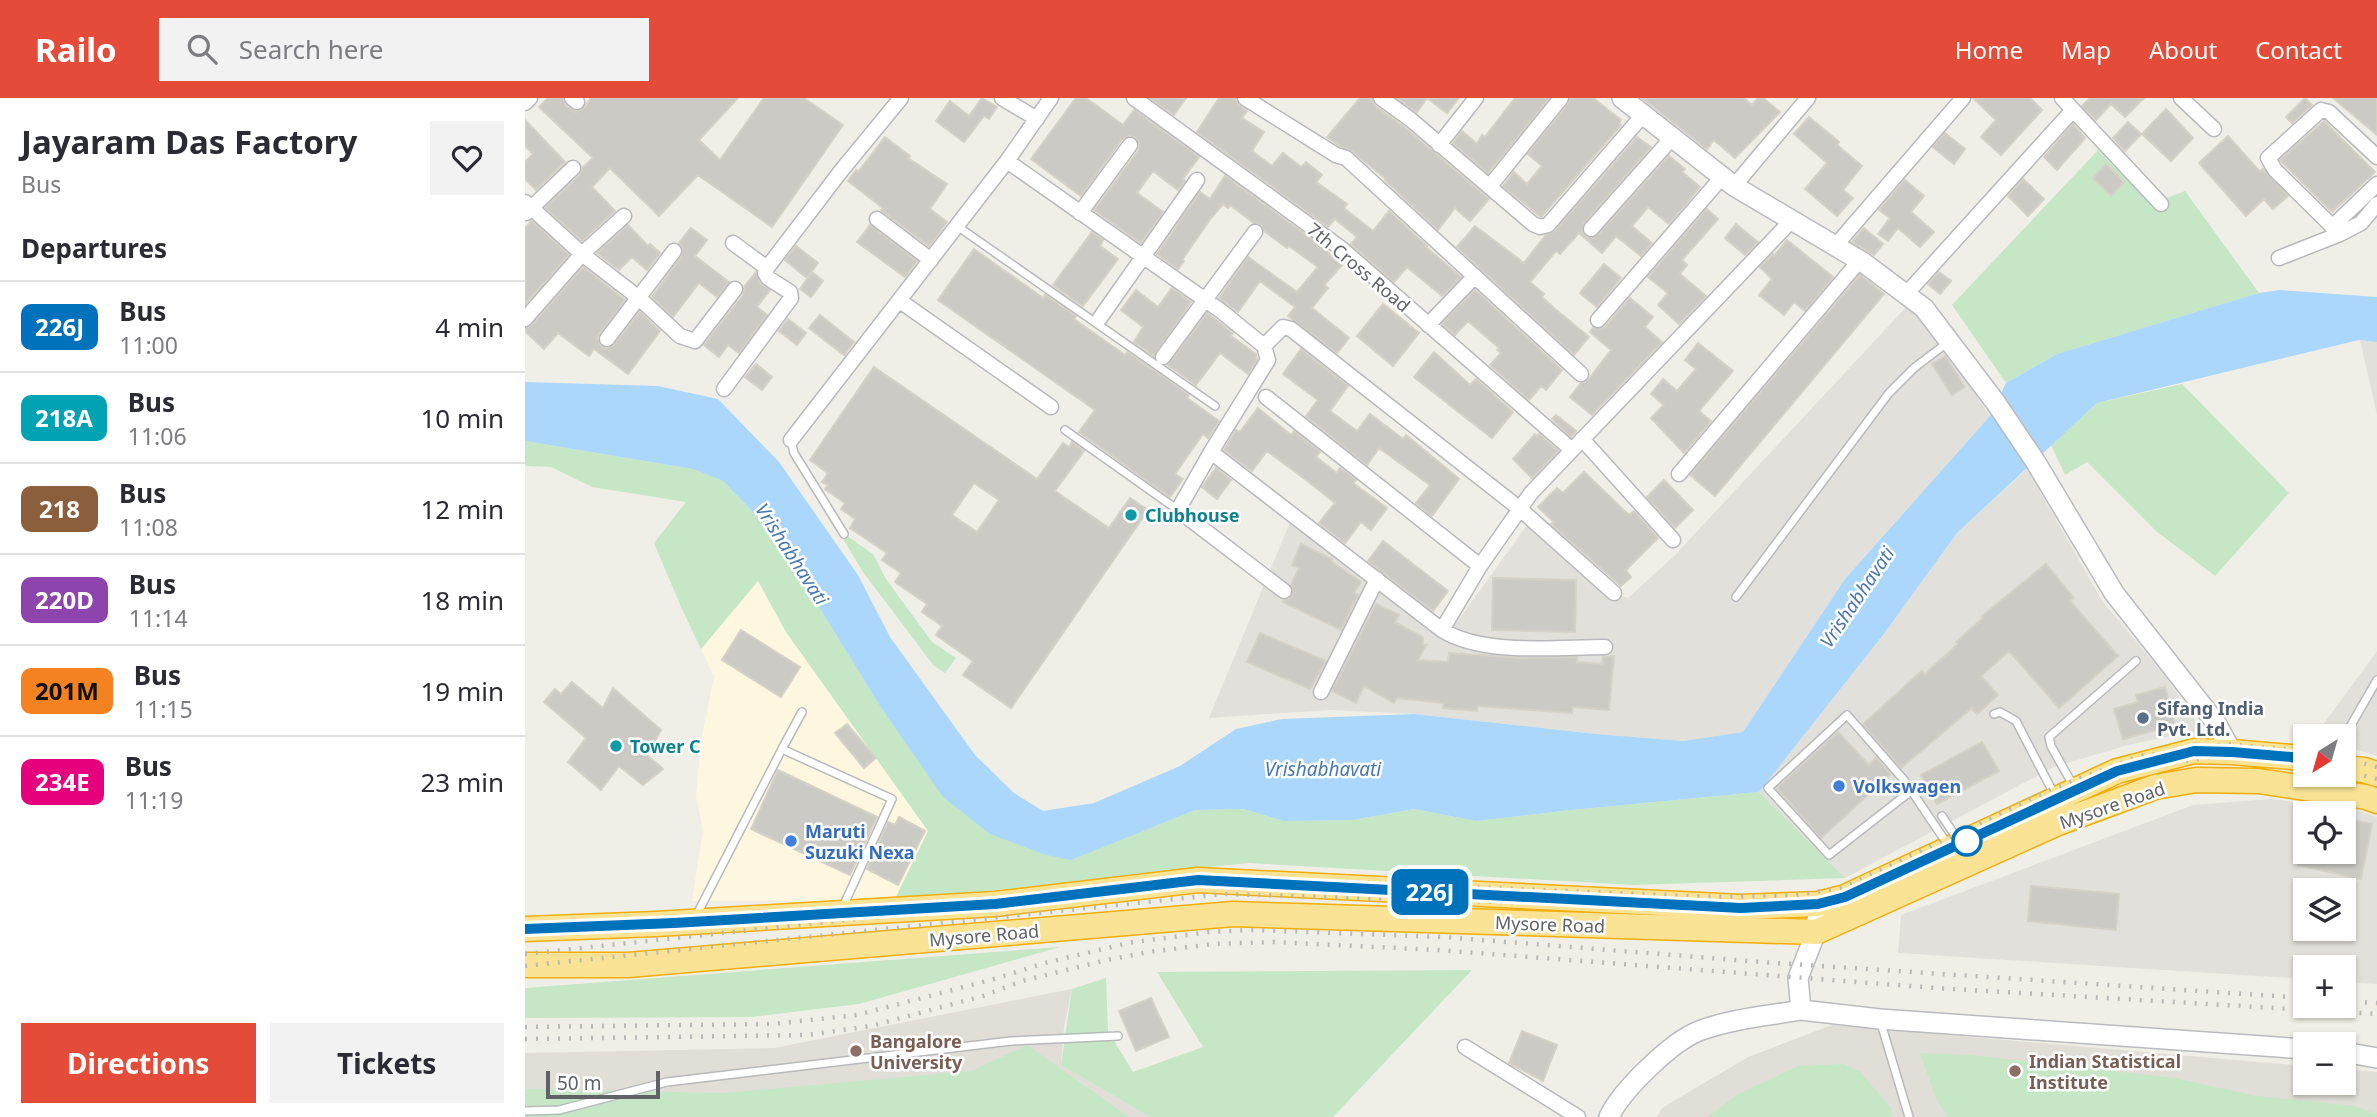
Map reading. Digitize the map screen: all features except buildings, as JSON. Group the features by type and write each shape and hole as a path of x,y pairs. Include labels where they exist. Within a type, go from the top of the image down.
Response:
{"highway":[{"name":"Mysore Road","path":"525,929 995,904 1198,880 1741,908 1818,904 1845,897 2117,771 2194,751 2293,757"},
{"path":"2356,769 2377,774"},
{"name":"Mysore Road","path":"525,965 628,965 1233,914 1817,932 2058,823 2155,788 2196,780 2258,781 2366,797 2377,801"}],"street":[{"path":"525,103 530,98"},
{"path":"724,389 791,298 790,292 768,278 765,273 768,268 841,171 901,98"},
{"path":"1002,98 1037,118"},
{"path":"791,440 1007,161 1051,98"},
{"name":"7th Cross Road","path":"1134,98 1328,247 1577,445 1673,540"},
{"path":"1245,98 1336,155 1346,158 1581,374"},
{"path":"1439,145 1476,98"},
{"path":"1490,186 1561,98"},
{"path":"1622,98 1729,181 1860,260 1924,308 1996,403 2035,461 2114,593 2216,723 2232,752"},
{"path":"1836,245 1963,98"},
{"path":"2062,98 2161,204"},
{"path":"2181,98 2214,129"},
{"path":"1383,99 1540,227 1548,225 1643,115"},
{"path":"1598,320 1729,181 1799,101"},
{"path":"1907,293 2073,110"},
{"path":"2336,231 2275,170 2268,158 2321,110 2329,112 2377,156"},
{"path":"1591,229 1672,138"},
{"path":"1080,213 1130,145"},
{"path":"1007,161 1205,300 1264,346 1268,360 1178,510 1284,592"},
{"path":"573,168 527,208 639,298 680,336 695,341 735,289"},
{"path":"1100,318 1197,180"},
{"path":"2336,231 2377,184"},
{"path":"2279,258 2336,231 2361,223 2377,204"},
{"path":"525,319 582,254 624,216"},
{"path":"877,219 930,260"},
{"path":"1442,629 1480,566 1531,493 1793,219"},
{"path":"1163,357 1255,232"},
{"path":"733,243 768,268"},
{"path":"607,339 674,251"},
{"path":"1679,474 1860,260"},
{"path":"1428,326 1475,276"},
{"path":"899,301 1051,407"},
{"path":"1264,346 1283,327 1291,329 1520,509 1614,593"},
{"path":"1266,397 1480,566"},
{"path":"1211,452 1456,638 1491,646 1605,647"},
{"path":"1321,692 1377,579"},
{"path":"1801,1010 1798,978 1817,932 1818,904"},
{"path":"1609,1117 1615,1103 1660,1057 1697,1032 1801,1010 1880,1019 2293,1048"},
{"path":"1465,1047 1578,1117"},
{"path":"2356,1054 2377,1058"}],"lane":[{"path":"957,226 1215,406"},
{"path":"1736,597 1889,393 1914,368 1950,340"},
{"path":"1065,430 1178,510"},
{"path":"791,440 794,453 844,534"},
{"path":"2066,795 2049,737 2136,661"},
{"path":"2351,724 2377,680"},
{"path":"692,922 802,712"},
{"path":"1994,714 2000,712 2016,721 2066,795"},
{"path":"1911,791 1829,855 1768,788 1847,715 1911,791 1955,846"},
{"path":"782,749 892,799 840,913"},
{"path":"1942,816 1955,846"},
{"path":"1880,1019 1909,1117"},
{"path":"525,1111 559,1110 667,1082 1011,1041 1118,1036"}],"shaded area":[{"path":"1908,305 1941,342 1990,416 1845,579 1743,732 1683,741 1414,714 1331,710 1209,718 1290,522 1444,640 1530,521 1603,590 1628,598 1674,556"},
{"path":"2360,340 2377,342 2377,415"},
{"path":"2027,469 2103,602 2166,677 2202,730 2128,745 2054,767 1845,878 1759,792 1883,635 1957,533"},
{"path":"758,581 786,632 928,831 894,901 692,901 703,830 696,796 701,742 714,676 701,649"},
{"path":"2377,651 2377,756 2356,750 2356,724 2324,724"},
{"path":"2272,799 2293,802 2293,864 2356,864 2356,810 2377,817 2377,984 2356,983 2356,955 2293,955 2293,978 1898,953 1901,915 2193,805"},
{"name":"Bangalore University","path":"1072,989 1064,1027 1061,1065 1150,1117 525,1117 525,1053 774,1048"},
{"name":"Indian Statistical Institute","path":"1832,1025 2293,1065 2293,1095 2356,1095 2356,1070 2377,1072 2377,1117 1657,1117 1662,1108 1748,1057"}],"green space":[{"path":"2098,150 2151,204 2185,191 2259,293 2057,354 2006,383 1952,305"},
{"path":"2182,384 2289,493 2215,576 2156,531 2087,462 2065,475 2051,445 2097,403"},
{"path":"525,441 693,469 723,481 775,535 878,703 1071,859 1195,810 1243,809 1284,821 1353,820 1414,809 1476,821 1759,792 1845,878 1633,885 1248,863 894,901 928,831 786,632 758,581 701,649 654,543 686,502 592,487 551,467 525,466"},
{"path":"837,529 873,554 886,579 932,642 956,658 945,673 934,666 863,572"},
{"path":"1060,947 859,1004 752,1017 525,1018 525,988"},
{"path":"1472,970 1333,1117 1150,1117 1061,1065 1072,989 1106,978 1108,1031 1133,1072 1203,1047 1157,972"},
{"path":"1027,1045 1129,1117 525,1117 525,1089 724,1093 972,1071"},
{"path":"1920,1053 1970,1055 2174,1078 2257,1096 2355,1106 2377,1114 2377,1117 1947,1117 1936,1098"},
{"path":"1844,1064 1860,1072 1891,1108 1892,1117 1708,1117 1737,1095 1798,1066"}],"water":[{"name":"Vrishabhavati","path":"2280,290 2377,297 2377,342 2359,340 2097,403 1957,533 1883,635 1759,792 1476,821 1414,809 1353,820 1284,821 1243,809 1195,810 1071,860 1046,855 990,834 943,797 878,703 775,535 723,481 693,469 525,441 525,382 658,386 718,399 779,462 858,575 890,637 975,755 1014,793 1043,811 1094,803 1180,766 1236,729 1282,719 1414,714 1683,741 1743,732 1845,579 1990,416 2006,383 2057,354 2259,293"}],"railway":[{"path":"525,954 1228,877 1710,897 1796,895 1845,887 2049,790 2140,756 2226,744 2293,750"},
{"path":"525,966 1224,894 1710,908 1797,906 1848,898 2053,800 2143,767 2226,755 2293,762"},
{"path":"2356,761 2377,767"},
{"path":"2356,773 2377,779"},
{"path":"525,1027 772,1024 857,1015 1128,943 1209,932 1253,930 1444,937 1761,962 2293,997"},
{"path":"525,1039 807,1035 871,1026 983,996 1022,981 1107,960 1213,944 1273,942 1438,950 1936,988 2377,1014"},
{"path":"2356,1002 2377,1003"}],"bus line":[{"name":"226J","path":"525,929 995,904 1198,880 1741,908 1818,904 1845,897 2117,771 2194,751 2293,757"}],"place":[{"name":"Clubhouse","path":"1131,515"},
{"name":"Sifang India Pvt. Ltd.","path":"2143,718"},
{"name":"Tower C","path":"616,746"},
{"name":"Volkswagen","path":"1839,786"},
{"name":"Maruti Suzuki Nexa","path":"791,841"},
{"name":"Bangalore University","path":"856,1051"},
{"name":"Indian Statistical Institute","path":"2015,1071"}]}
